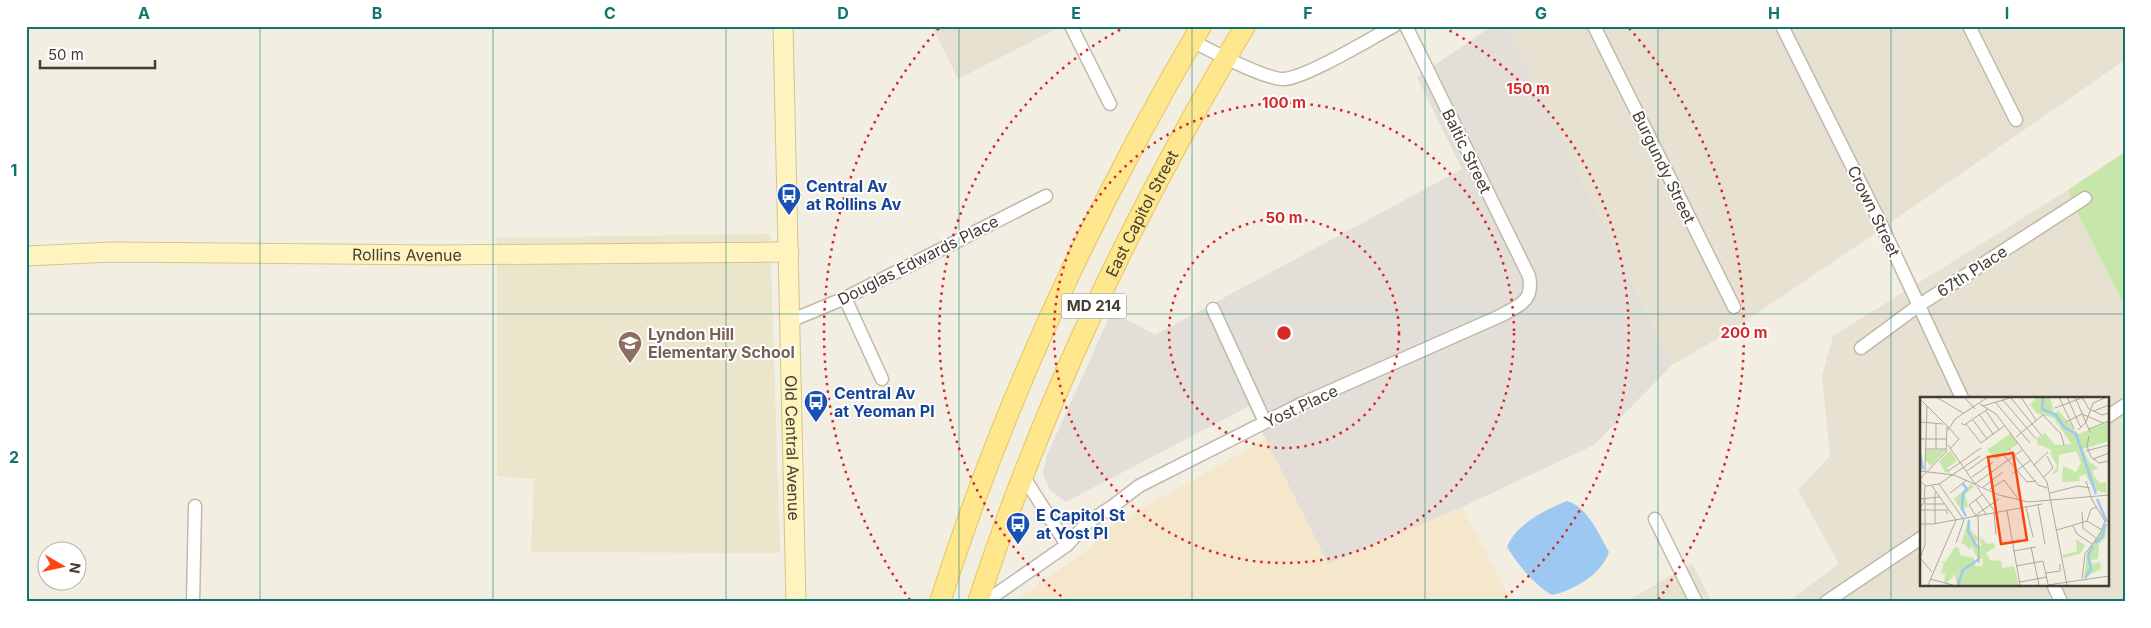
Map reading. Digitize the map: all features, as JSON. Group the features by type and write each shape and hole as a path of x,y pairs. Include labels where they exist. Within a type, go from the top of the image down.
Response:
{"main road":[{"name":"East Capitol Street","path":"978,602 1023,476 1052,402 1106,280 1184,129 1245,26"},
{"name":"MD 214","path":"940,602 955,555 1012,403 1067,278 1131,150 1196,34"}],"street":[{"name":"Old Central Avenue","path":"783,26 796,602"},
{"path":"1071,26 1110,104"},
{"path":"1196,34 1226,58 1275,78 1284,79 1306,72 1394,26"},
{"name":"Baltic Street","path":"1406,26 1529,276"},
{"name":"Burgundy Street","path":"1594,26 1734,308"},
{"name":"Crown Street","path":"1782,26 1879,220 1962,397"},
{"path":"1969,26 2016,120"},
{"name":"Douglas Edwards Place","path":"790,321 845,298 1046,196"},
{"name":"67th Place","path":"1862,348 1918,306 2085,198"},
{"name":"Rollins Avenue","path":"26,256 112,252 436,255 789,252"},
{"name":"Yost Place","path":"985,602 1067,545 1087,523 1113,506 1138,486 1265,422 1513,309 1529,296 1529,276"},
{"path":"845,298 882,379"},
{"path":"1214,310 1265,422"},
{"path":"2108,416 2125,405"},
{"path":"1023,476 1067,545"},
{"path":"193,602 194,506"},
{"path":"1655,519 1696,602"},
{"path":"1826,602 1920,539"},
{"path":"2054,586 2061,602"}],"shaded area":[{"path":"932,26 1062,26 958,79"},
{"path":"1492,26 1507,26 1672,365 1594,445 1462,507 1328,564 1249,406 1066,502 1050,490 1043,474 1047,455 1112,311 1155,335 1462,169 1417,77"},
{"path":"1507,26 2125,26 2125,60 1732,330 1672,365"},
{"path":"2068,190 2077,212 2125,307 2125,602 1787,602 1839,564 1798,490 1830,456 1822,376 1833,336"},
{"path":"770,234 780,553 531,552 534,479 497,476 497,238"},
{"path":"1266,439 1328,564 1462,507 1512,602 1013,602 1089,549 1107,528"},
{"path":"1692,563 1712,602 1626,602"}],"green space":[{"path":"2125,152 2125,307 2077,212 2068,190"}],"water":[{"path":"1567,501 1574,504 1587,515 1609,552 1600,568 1586,580 1552,595 1527,574 1507,547 1517,531 1524,525 1541,513"}],"place":[{"name":"Central Av at Rollins Av","path":"789,216"},
{"name":"Lyndon Hill Elementary School","path":"630,364"},
{"name":"Central Av at Yeoman Pl","path":"816,423"},
{"name":"E Capitol St at Yost Pl","path":"1018,545"}]}
